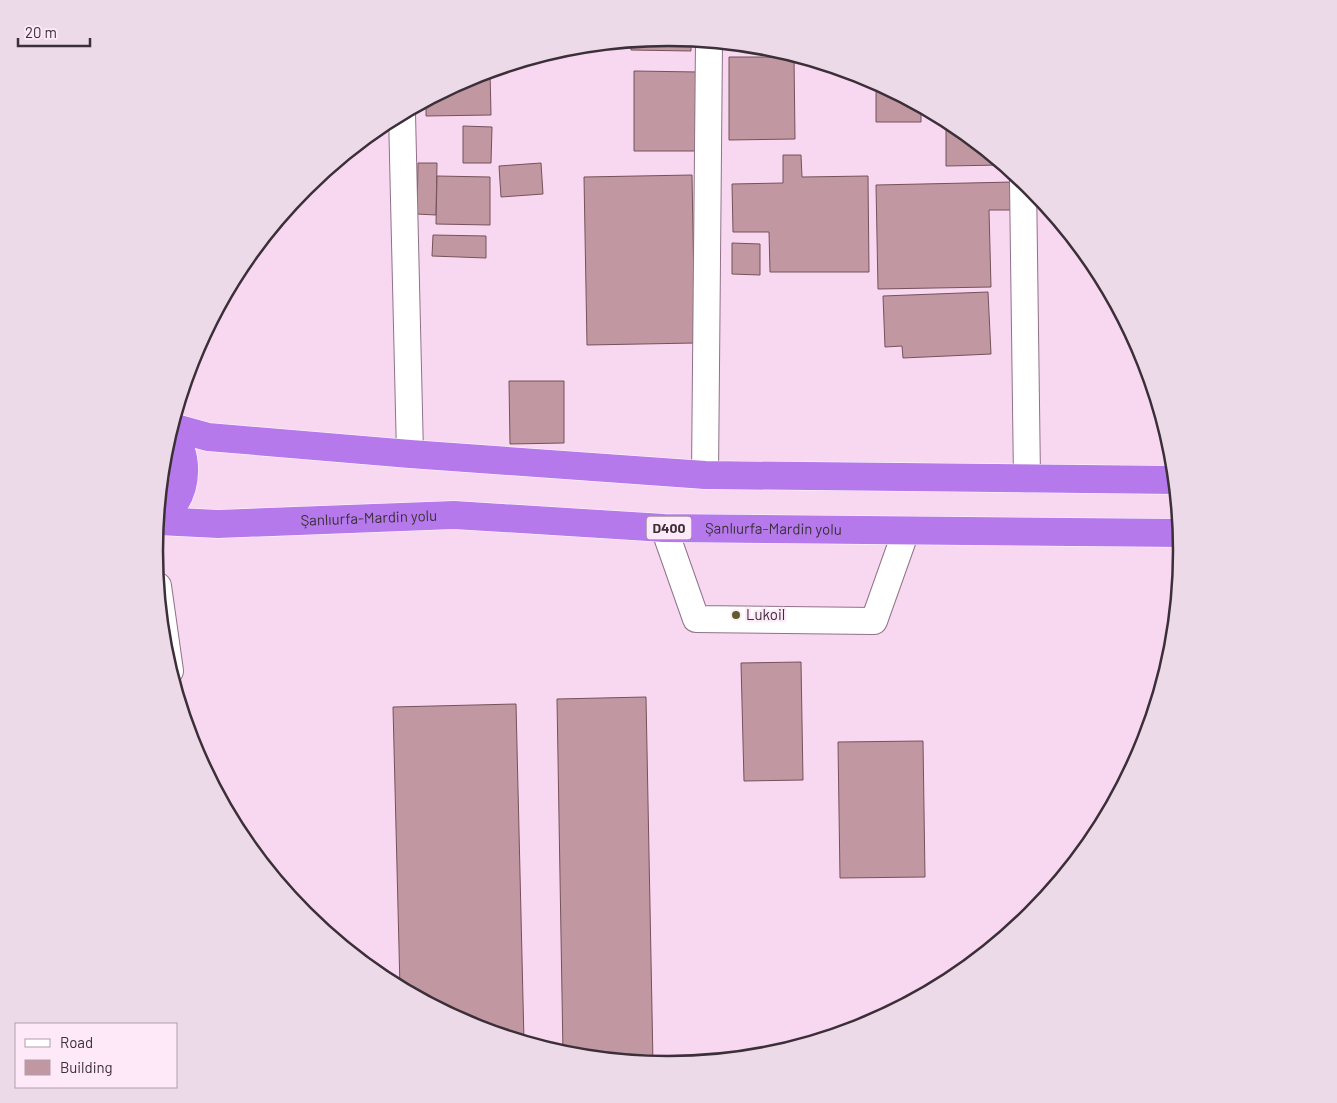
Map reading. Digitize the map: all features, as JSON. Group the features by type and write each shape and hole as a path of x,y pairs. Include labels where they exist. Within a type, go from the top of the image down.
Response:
{"highway":[{"path":"178,429 208,437 410,454 705,475 1168,480"},
{"path":"164,514 172,508 181,492 185,474 182,455 176,441"},
{"name":"Şanlıurfa-Mardin yolu","path":"164,520 218,524 454,515 664,528 1173,533"}],"street":[{"path":"705,475 709,48"},
{"path":"402,122 410,454"},
{"path":"1023,191 1027,479"},
{"path":"664,528 696,619 874,621 906,531"}],"building":[{"path":"635,47 691,47 691,51 631,50 631,48"},
{"path":"729,57 772,57 794,62 795,139 729,140"},
{"path":"634,71 698,72 698,151 634,151"},
{"path":"490,79 491,115 426,116 426,108 445,98"},
{"path":"876,91 921,114 921,122 876,122"},
{"path":"463,126 492,127 491,163 463,163"},
{"path":"946,129 994,165 946,166"},
{"path":"783,155 801,155 802,177 868,176 869,272 770,272 769,232 733,232 732,184 783,183"},
{"path":"418,163 437,163 436,215 417,214"},
{"path":"541,163 543,194 501,197 499,166"},
{"path":"692,175 695,343 587,345 584,177"},
{"path":"437,176 490,177 490,225 436,224"},
{"path":"1013,182 1015,210 989,210 991,287 878,289 876,185"},
{"path":"433,235 486,236 486,258 432,256"},
{"path":"732,243 760,244 760,275 732,274"},
{"path":"988,292 991,354 903,358 902,346 885,347 883,296"},
{"path":"509,381 564,381 564,443 510,444"},
{"path":"801,662 803,780 744,781 741,663"},
{"path":"646,697 653,1057 635,1056 563,1045 557,699"},
{"path":"516,704 524,1036 445,1005 400,979 393,707"},
{"path":"923,741 925,877 840,878 838,742"}],"place":[{"name":"Lukoil","path":"736,615"}]}
